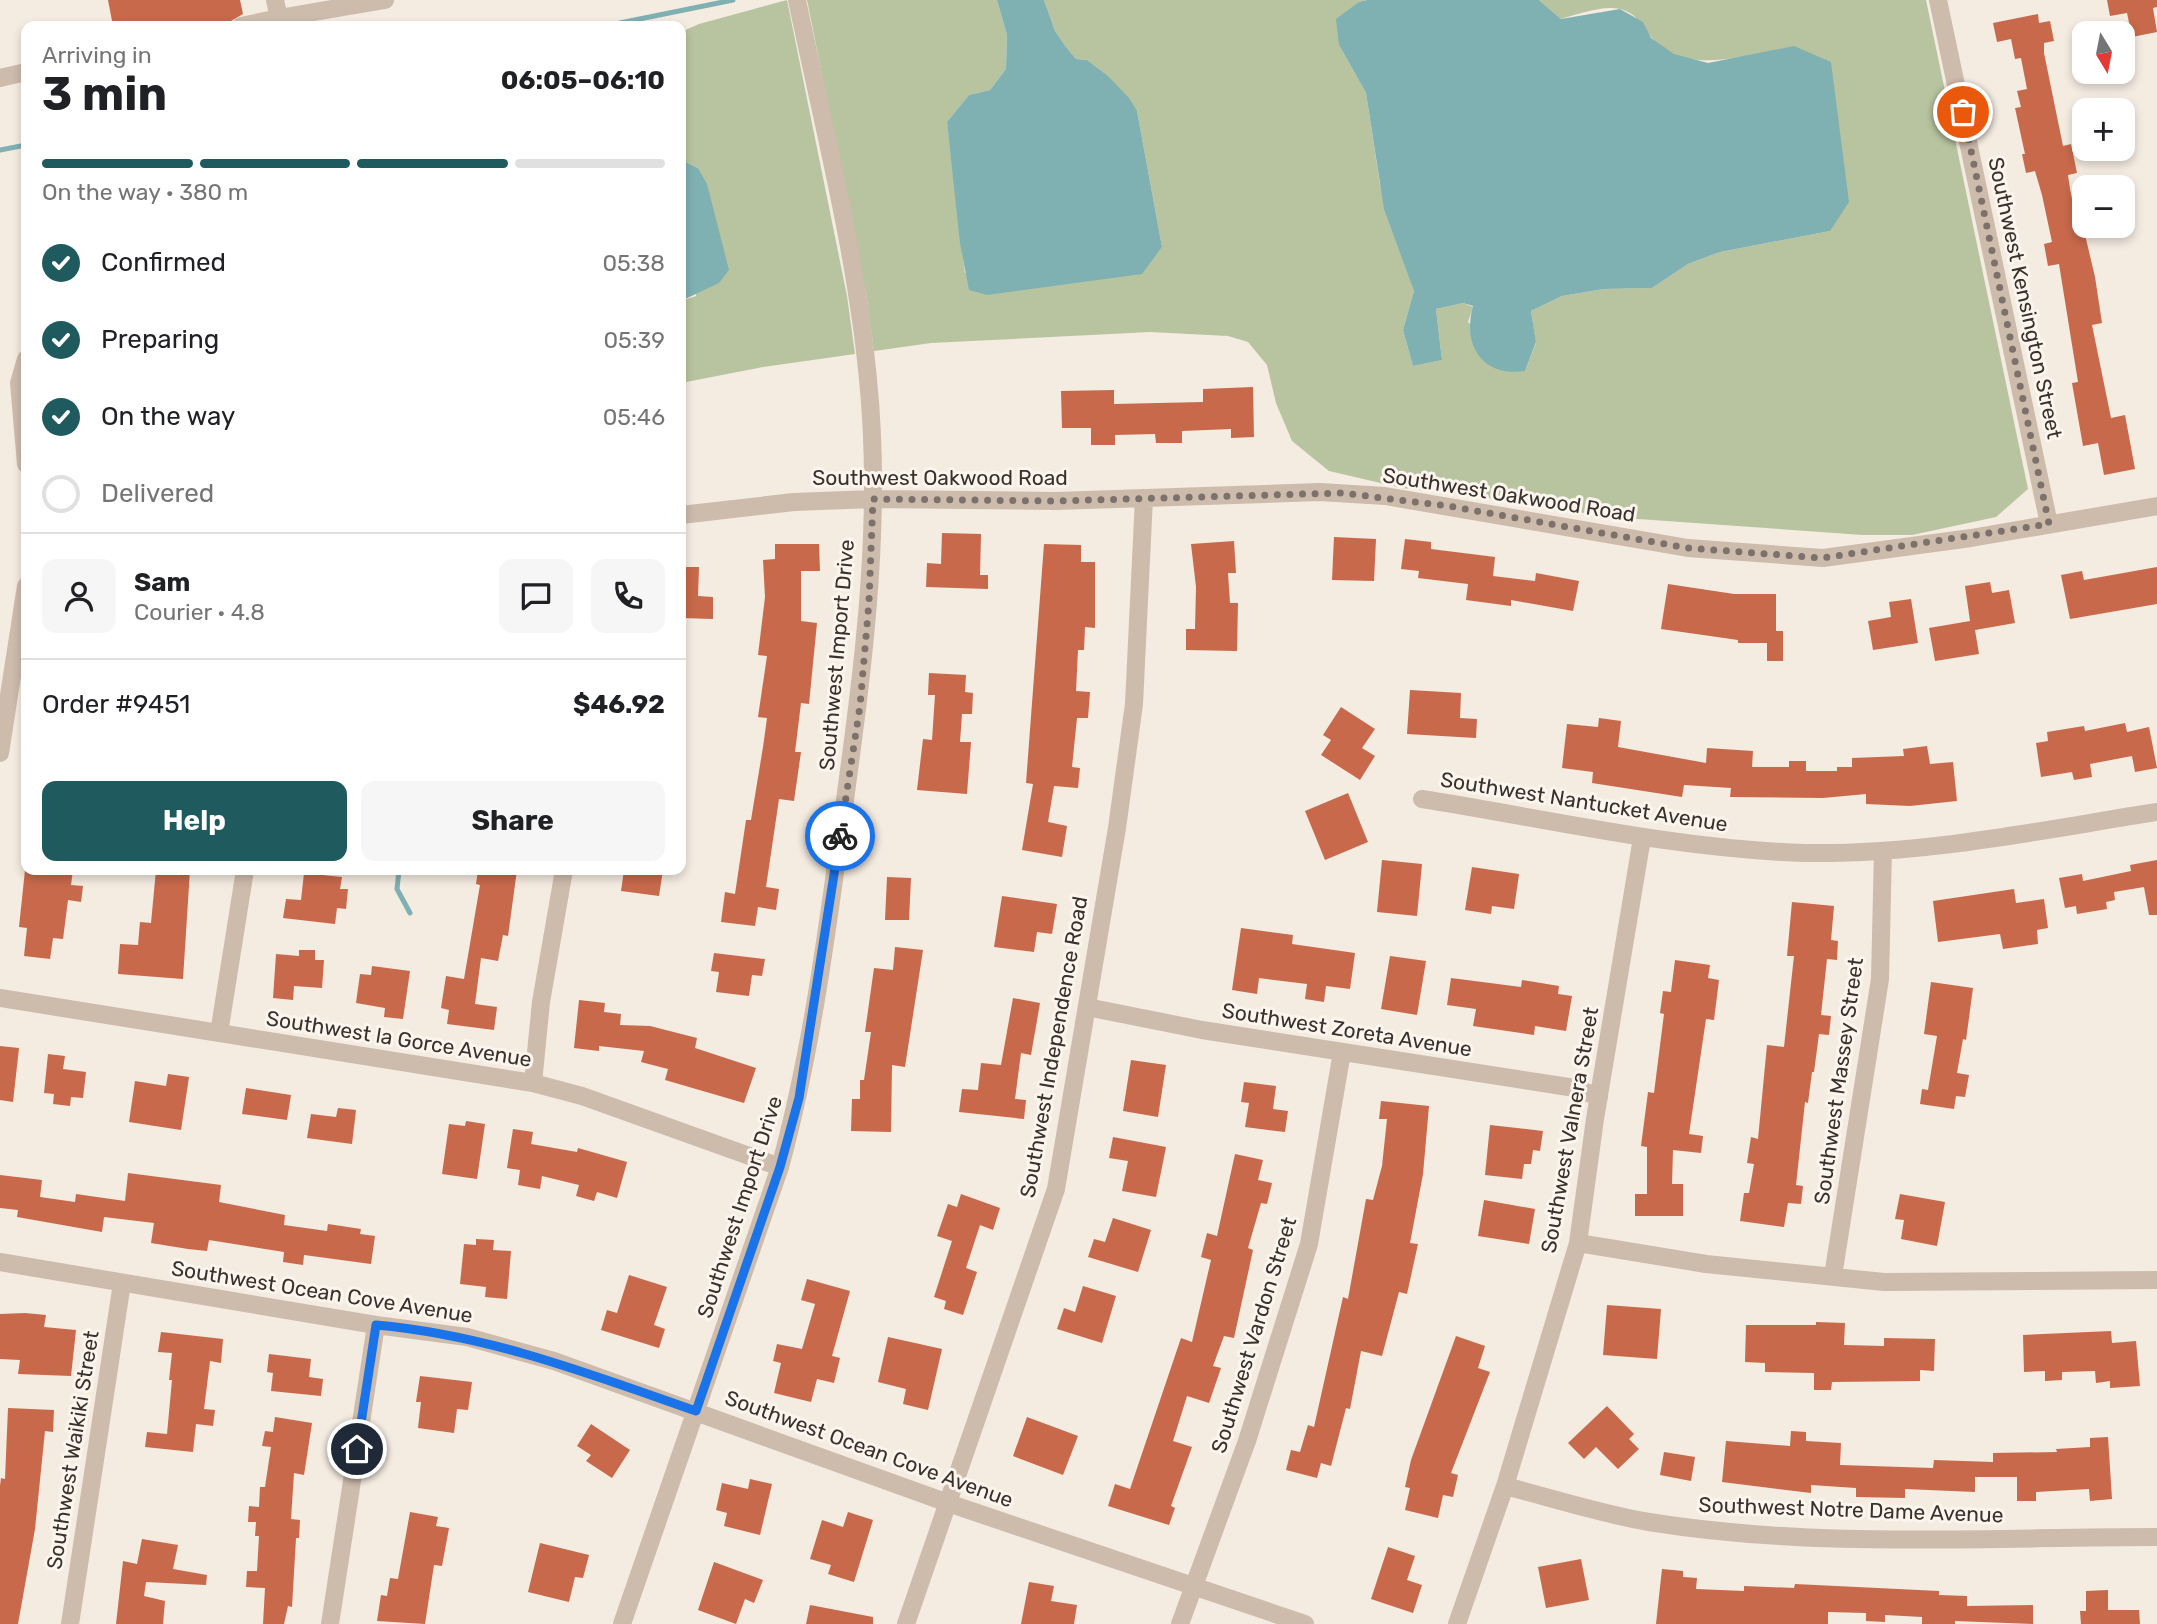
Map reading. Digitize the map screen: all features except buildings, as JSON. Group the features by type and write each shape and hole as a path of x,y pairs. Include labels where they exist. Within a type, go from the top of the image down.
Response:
{"street":[{"path":"275,0 279,18"},
{"path":"265,21 385,0"},
{"name":"Southwest Import Drive","path":"622,1624 780,1167 799,1098 822,964 860,706 869,602 873,499 869,379 856,295 797,0"},
{"name":"Southwest Kensington Street","path":"1938,0 2049,524"},
{"path":"0,78 21,73"},
{"path":"21,376 21,406"},
{"name":"Southwest Oakwood Road","path":"686,514 760,504 873,499 1056,501 1321,492 1385,496 1688,548 1822,558 2157,506"},
{"name":"Southwest Independence Road","path":"906,1624 1056,1189 1134,704 1144,498"},
{"path":"0,753 21,618"},
{"name":"Southwest Nantucket Avenue","path":"1422,799 1642,838 1713,847 1792,852 1882,851 2157,812"},
{"name":"Southwest Valnera Street","path":"1457,1624 1505,1486 1578,1243 1642,838"},
{"name":"Southwest Massey Street","path":"1833,1276 1880,979 1882,851"},
{"path":"219,1033 244,875"},
{"path":"533,1083 541,1002 563,875"},
{"name":"Southwest la Gorce Avenue","path":"0,998 533,1083 583,1096 780,1167"},
{"name":"Southwest Zoreta Avenue","path":"1087,1007 1202,1030 1575,1088 1599,1097"},
{"name":"Southwest Vardon Street","path":"1180,1624 1247,1441 1309,1244 1342,1052"},
{"path":"1578,1243 1706,1264 1884,1282 2157,1280"},
{"name":"Southwest Ocean Cove Avenue","path":"0,1262 376,1325 467,1337 554,1362 947,1503 1305,1624"},
{"name":"Southwest Waikiki Street","path":"70,1624 122,1283"},
{"path":"330,1624 376,1325"},
{"name":"Southwest Notre Dame Avenue","path":"1505,1486 1648,1522 1759,1533 1945,1541 2157,1537"}],"green space":[{"path":"787,0 847,296 855,354 763,367 686,382 686,299 696,296 698,168 686,162 686,30"},
{"path":"807,0 997,0 1007,35 1006,69 990,90 969,95 947,122 965,273 1147,266 1162,247 1137,111 1107,75 1087,60 1076,59 1055,31 1044,0 1367,0 1359,2 1339,45 1366,93 1380,185 1414,291 1403,330 1413,366 1442,360 1436,309 1463,303 1473,307 1468,322 1525,371 1536,343 1531,311 1562,296 1604,289 1652,288 1688,264 1720,252 1830,231 1741,57 1705,60 1681,57 1660,46 1638,20 1626,11 1598,9 1561,19 1539,0 1926,0 2028,489 1996,517 1912,535 1863,535 1610,517 1463,494 1402,488 1329,471 1292,441 1276,403 1267,365 1248,342 1228,336 1150,332 931,343 874,351 866,293"}],"water":[{"path":"997,0 1044,0 1055,31 1076,59 1087,60 1107,75 1129,98 1137,111 1162,247 1142,274 987,295 969,290 960,243 947,122 969,95 990,90 1006,69 1007,35"},
{"path":"1539,0 1561,19 1620,9 1643,22 1651,38 1674,54 1708,63 1794,46 1831,62 1849,202 1830,231 1720,252 1688,264 1652,288 1604,289 1562,296 1531,311 1536,342 1525,371 1497,369 1479,355 1470,333 1473,306 1463,303 1436,309 1442,360 1413,366 1403,330 1414,291 1384,209 1366,93 1339,45 1336,19 1359,2"},
{"path":"686,162 698,168 707,184 729,270 719,283 686,299"}],"waterway":[{"path":"630,21 733,0"},
{"path":"0,150 21,146"},
{"path":"398,875 397,889 410,913"}],"way so far":[{"path":"840,836 860,706 869,602 873,499 1056,501 1342,493 1385,496 1448,506 1688,548 1753,555 1822,558 1971,538 2049,524 1963,112"}],"route":[{"path":"357,1449 367,1398 376,1325 467,1337 554,1362 696,1411 780,1167 799,1098 840,836"}]}
